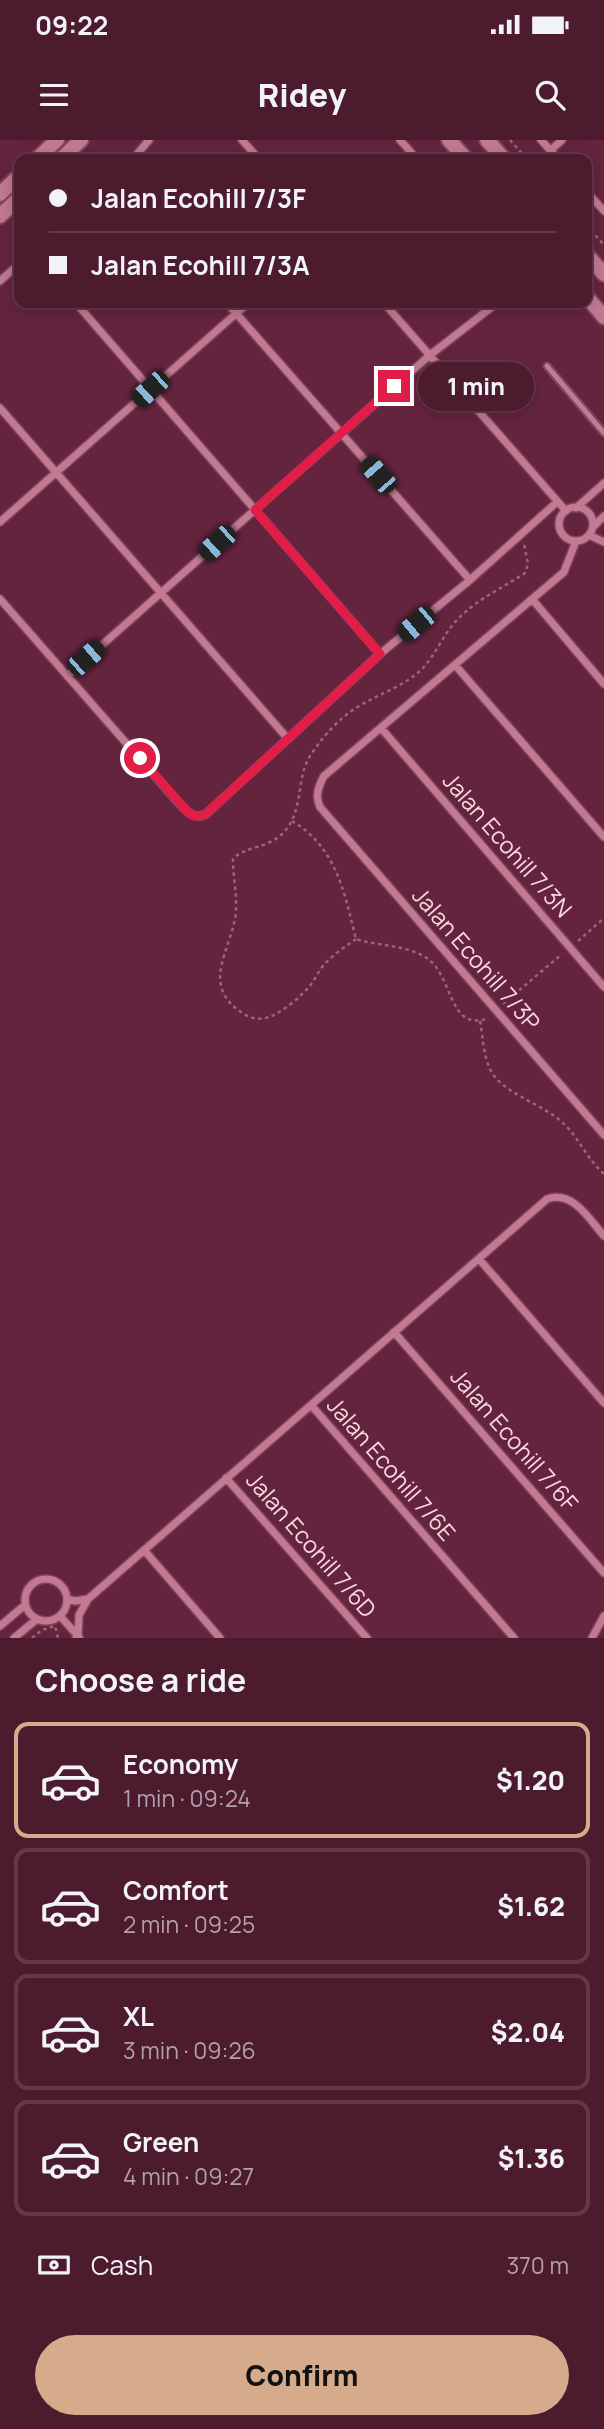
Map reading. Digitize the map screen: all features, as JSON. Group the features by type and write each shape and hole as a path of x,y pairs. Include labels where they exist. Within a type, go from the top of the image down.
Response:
{"street":[{"path":"42,154 57,140"},
{"path":"67,154 82,140"},
{"path":"137,154 149,140"},
{"path":"242,140 255,154"},
{"path":"400,140 412,154"},
{"path":"449,140 462,154"},
{"path":"487,140 499,154"},
{"path":"541,140 554,154"},
{"path":"551,150 562,140"},
{"path":"0,194 14,181"},
{"path":"592,198 604,211"},
{"path":"0,216 14,203"},
{"path":"592,261 604,274"},
{"path":"0,281 14,268"},
{"path":"592,303 604,317"},
{"path":"80,308 380,654"},
{"path":"232,308 470,580"},
{"path":"0,522 242,308"},
{"path":"388,308 566,511"},
{"path":"68,674 430,355 491,308"},
{"path":"0,408 288,739"},
{"path":"604,483 576,508 566,511 560,519 560,530 566,538 576,541 589,535 604,516"},
{"path":"0,599 176,800 194,817 200,817 380,654 470,580 557,502"},
{"path":"576,508 589,514 593,527"},
{"path":"589,535 604,542"},
{"path":"381,728 564,572 576,541"},
{"path":"532,599 604,684"},
{"path":"455,665 604,837"},
{"name":"Jalan Ecohill 7/3P","path":"381,728 324,776 316,799 320,807 604,1135"},
{"name":"Jalan Ecohill 7/3N","path":"381,728 604,987"},
{"path":"311,1405 547,1199 557,1196 570,1199 604,1236"},
{"path":"479,1259 604,1403"},
{"name":"Jalan Ecohill 7/6F","path":"394,1332 604,1573"},
{"name":"Jalan Ecohill 7/6E","path":"88,1599 311,1405 514,1638"},
{"name":"Jalan Ecohill 7/6D","path":"226,1478 367,1638"},
{"path":"144,1550 220,1638"},
{"path":"48,1579 60,1584 67,1599 60,1616 50,1621 37,1619 25,1605 26,1592 35,1582 41,1580 48,1579"},
{"path":"67,1599 88,1599"},
{"path":"78,1637 79,1615 88,1599"},
{"path":"0,1626 25,1605"},
{"path":"60,1616 78,1637"},
{"path":"592,1638 604,1616"},
{"path":"14,1638 37,1619"}],"lane":[{"path":"547,366 604,433"}],"path":[{"path":"510,140 523,154"},
{"path":"592,232 604,245"},
{"path":"520,535 528,564 525,573 476,602 456,621 422,669 407,681 347,713 323,738 303,768 302,785 292,821 285,832 268,845 238,853 233,859 236,913 220,968 220,983 223,992 240,1012 250,1017 268,1018 280,1012 309,988 324,964 356,939 425,957 442,973 458,1012 464,1018 480,1021 496,1012 604,919"},
{"path":"292,821 314,838 339,874 356,939"},
{"path":"480,1021 489,1068 500,1085 549,1111 568,1128 593,1164 604,1174"},
{"path":"33,1638 50,1626 55,1626 58,1638"}],"route":[{"path":"140,758 187,811 194,817 200,817 380,654 255,510 394,386"}]}
